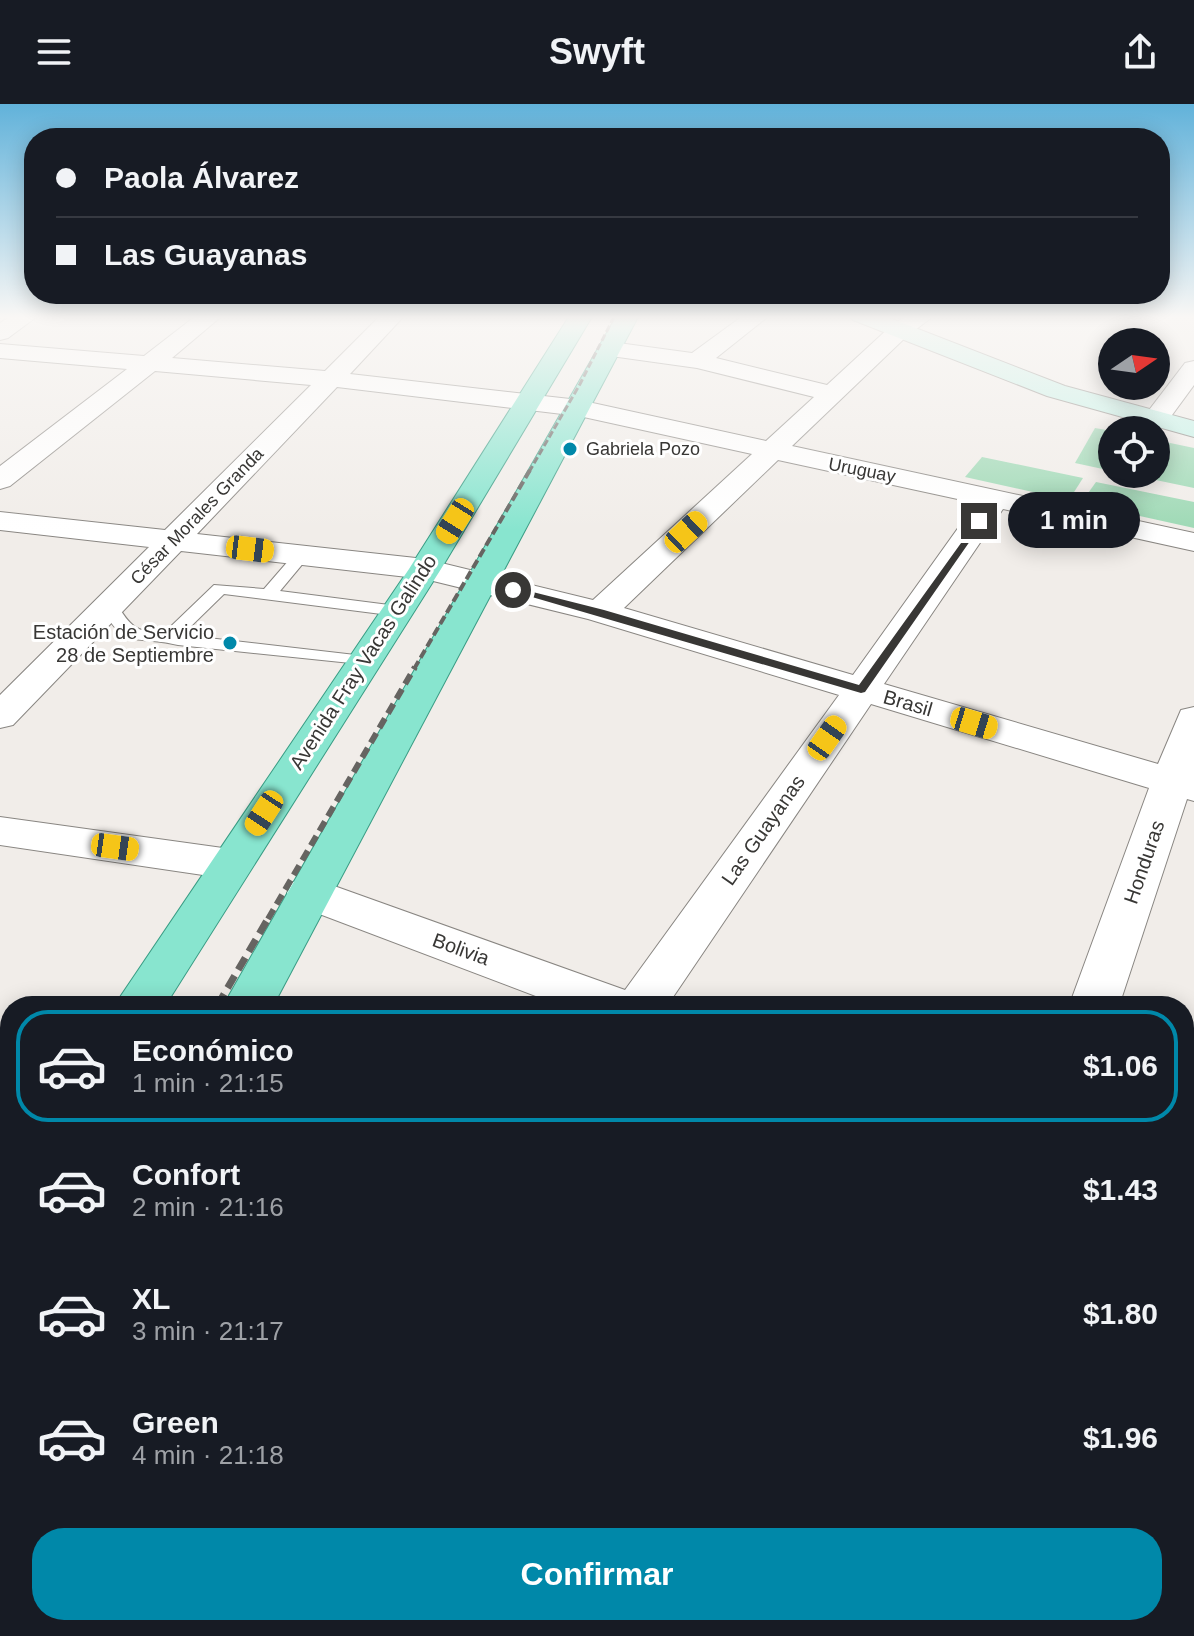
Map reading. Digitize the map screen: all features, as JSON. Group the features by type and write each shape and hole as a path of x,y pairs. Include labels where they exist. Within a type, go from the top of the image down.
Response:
{"main road":[{"name":"Avenida Fray Vacas Galindo","path":"145,996 425,569 538,386"},
{"path":"253,996 591,386"}],"street":[{"path":"0,480 121,386"},
{"name":"César Morales Granda","path":"0,717 324,386"},
{"name":"Uruguay","path":"398,386 579,408 1194,542"},
{"path":"802,386 833,394"},
{"path":"600,612 841,386"},
{"path":"1044,386 1141,416"},
{"path":"1158,416 1180,386"},
{"path":"1170,423 1194,429"},
{"name":"Las Guayanas","path":"648,996 996,497"},
{"name":"Brasil","path":"0,521 425,569 600,612 1183,785"},
{"name":"Honduras","path":"1098,996 1183,785 1194,718"},
{"path":"0,831 230,864"},
{"name":"Bolivia","path":"309,893 587,996"}],"lane":[{"path":"269,594 302,555"},
{"path":"173,636 174,631 220,589 397,611"},
{"path":"109,605 120,627 133,637 173,636 178,640 364,661"}],"green space":[{"path":"1095,428 1098,429 1098,468 1075,463"},
{"path":"1170,443 1194,448 1194,488 1170,483"},
{"path":"982,457 1083,478 1069,500 965,477"},
{"path":"1096,482 1098,488 1125,488 1194,502 1194,528 1081,503"}],"railway":[{"path":"529,472 579,386"},
{"path":"414,669 530,470"},
{"path":"268,919 415,667"},
{"path":"223,996 269,917"}],"place":[{"name":"Gabriela Pozo","path":"570,449"},
{"name":"Estación de Servicio 28 de Septiembre","path":"230,643"}],"route":[{"path":"513,590 600,612 861,689 979,521"}]}
